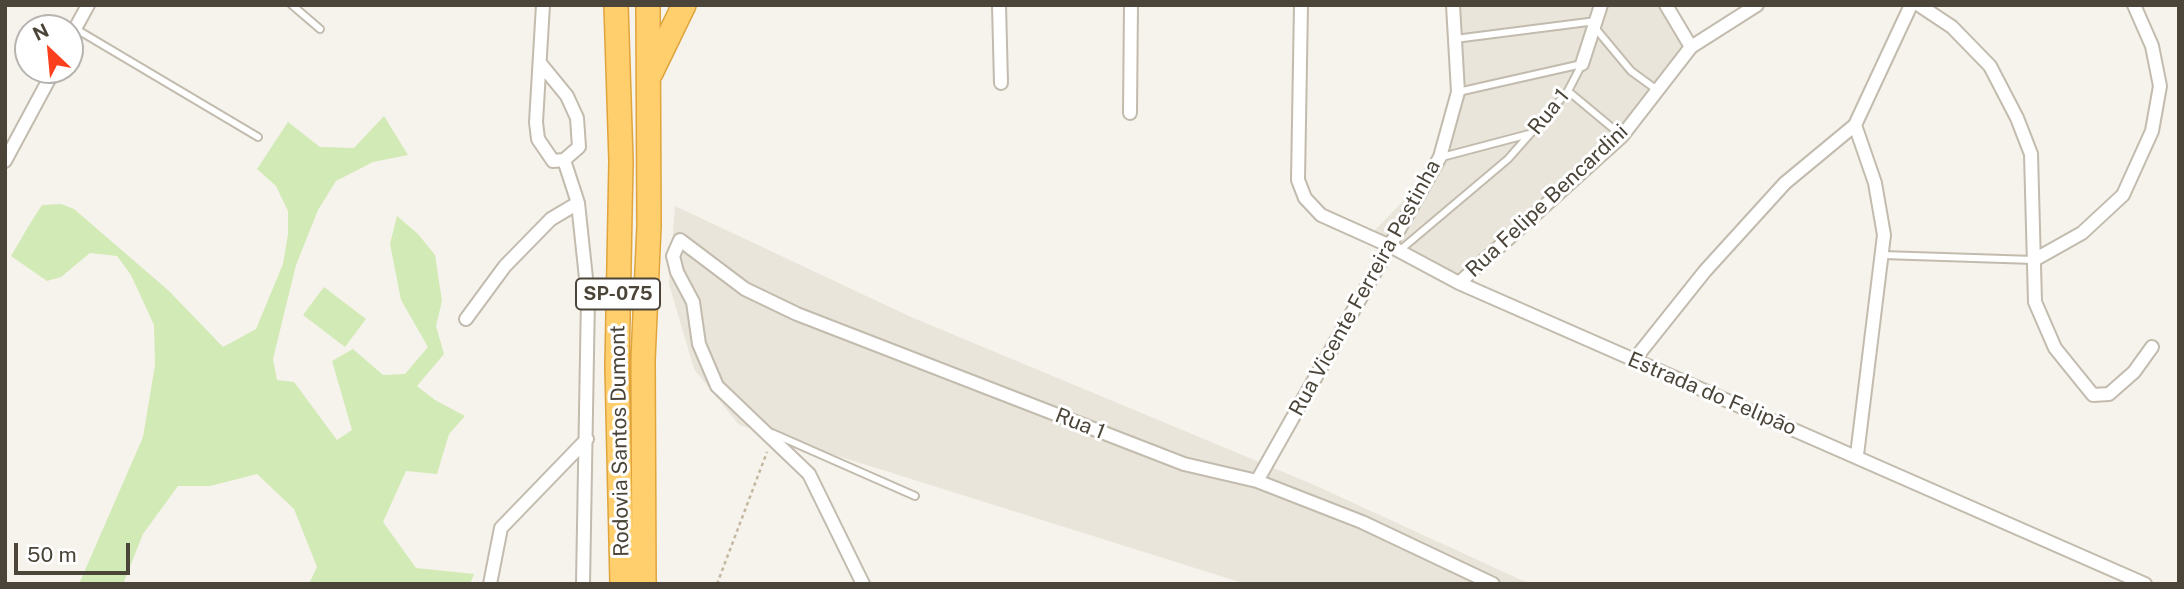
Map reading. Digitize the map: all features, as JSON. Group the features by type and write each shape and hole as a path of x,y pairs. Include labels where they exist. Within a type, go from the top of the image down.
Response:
{"highway":[{"name":"Rodovia Santos Dumont","path":"616,5 621,160 617,367 622,584"},
{"name":"Rodovia Santos Dumont","path":"644,584 643,388 649,226 648,5"},
{"path":"647,83 682,7"}],"street":[{"path":"540,63 567,96 577,118 579,146 564,160 553,161 537,139 540,63 543,5"},
{"path":"999,5 1001,83"},
{"path":"1129,113 1131,5"},
{"name":"Estrada do Felipão","path":"1301,5 1298,180 1305,198 1321,215 1395,249 1459,283 1857,455 2145,584"},
{"name":"Rua Vicente Ferreira Pestinha","path":"1257,481 1395,249 1440,157 1458,92 1453,5"},
{"name":"Rua 1","path":"1581,64 1597,25 1601,5"},
{"path":"1666,5 1691,47"},
{"name":"Rua Felipe Bencardini","path":"1459,283 1622,136 1691,47 1757,5"},
{"path":"1634,360 1705,271 1785,183 1855,125 1911,5"},
{"path":"1919,5 1952,27 1990,66 2017,118 2031,153 2035,302 2055,348 2093,395 2109,394 2134,372 2152,347"},
{"path":"2034,260 2082,233 2123,194 2152,131 2160,86 2152,46 2134,5"},
{"path":"5,161 46,84"},
{"path":"1855,125 1875,183 1884,235 1857,455"},
{"path":"564,160 578,203 587,297 583,584"},
{"path":"466,320 519,252 551,219 578,203"},
{"name":"Rua 1","path":"761,428 717,386 712,376 699,344 693,302 677,272 673,256 680,240 745,289 797,314 1184,464 1257,481 1362,522 1493,584"},
{"path":"761,428 809,474 863,584"},
{"path":"490,584 500,528 587,439"}],"lane":[{"path":"292,5 320,29"},
{"path":"1455,39 1597,25 1631,71 1657,90"},
{"path":"84,40 258,137"},
{"path":"1458,92 1581,64"},
{"name":"Rua 1","path":"1395,249 1508,159 1568,91 1581,64"},
{"path":"1568,91 1622,136"},
{"path":"1440,157 1532,134"},
{"path":"1883,255 2034,260"},
{"path":"761,428 915,496"}],"path":[{"path":"718,584 772,439"}],"shaded area":[{"path":"1460,5 1670,5 1691,42 1630,135 1464,280 1371,234 1423,181 1461,105"},
{"path":"675,206 911,317 1312,484 1530,584 1246,584 739,425 694,369 669,284"}],"green space":[{"path":"384,116 408,155 373,162 336,181 318,210 296,265 273,359 277,380 294,382 337,440 352,430 332,361 353,349 383,375 405,374 428,347 401,300 390,244 397,216 418,234 435,255 442,301 436,326 444,354 417,386 435,400 465,416 449,434 437,474 406,471 383,522 416,568 474,574 470,584 309,584 317,567 294,509 257,474 210,486 178,486 143,534 123,584 79,584 143,437 155,365 154,325 131,275 117,256 90,253 61,277 47,281 11,256 42,205 61,204 74,209 169,291 223,347 256,329 283,264 288,234 288,211 276,186 257,169 288,122 320,147 354,148"},
{"path":"324,287 366,319 345,347 303,315"}]}
